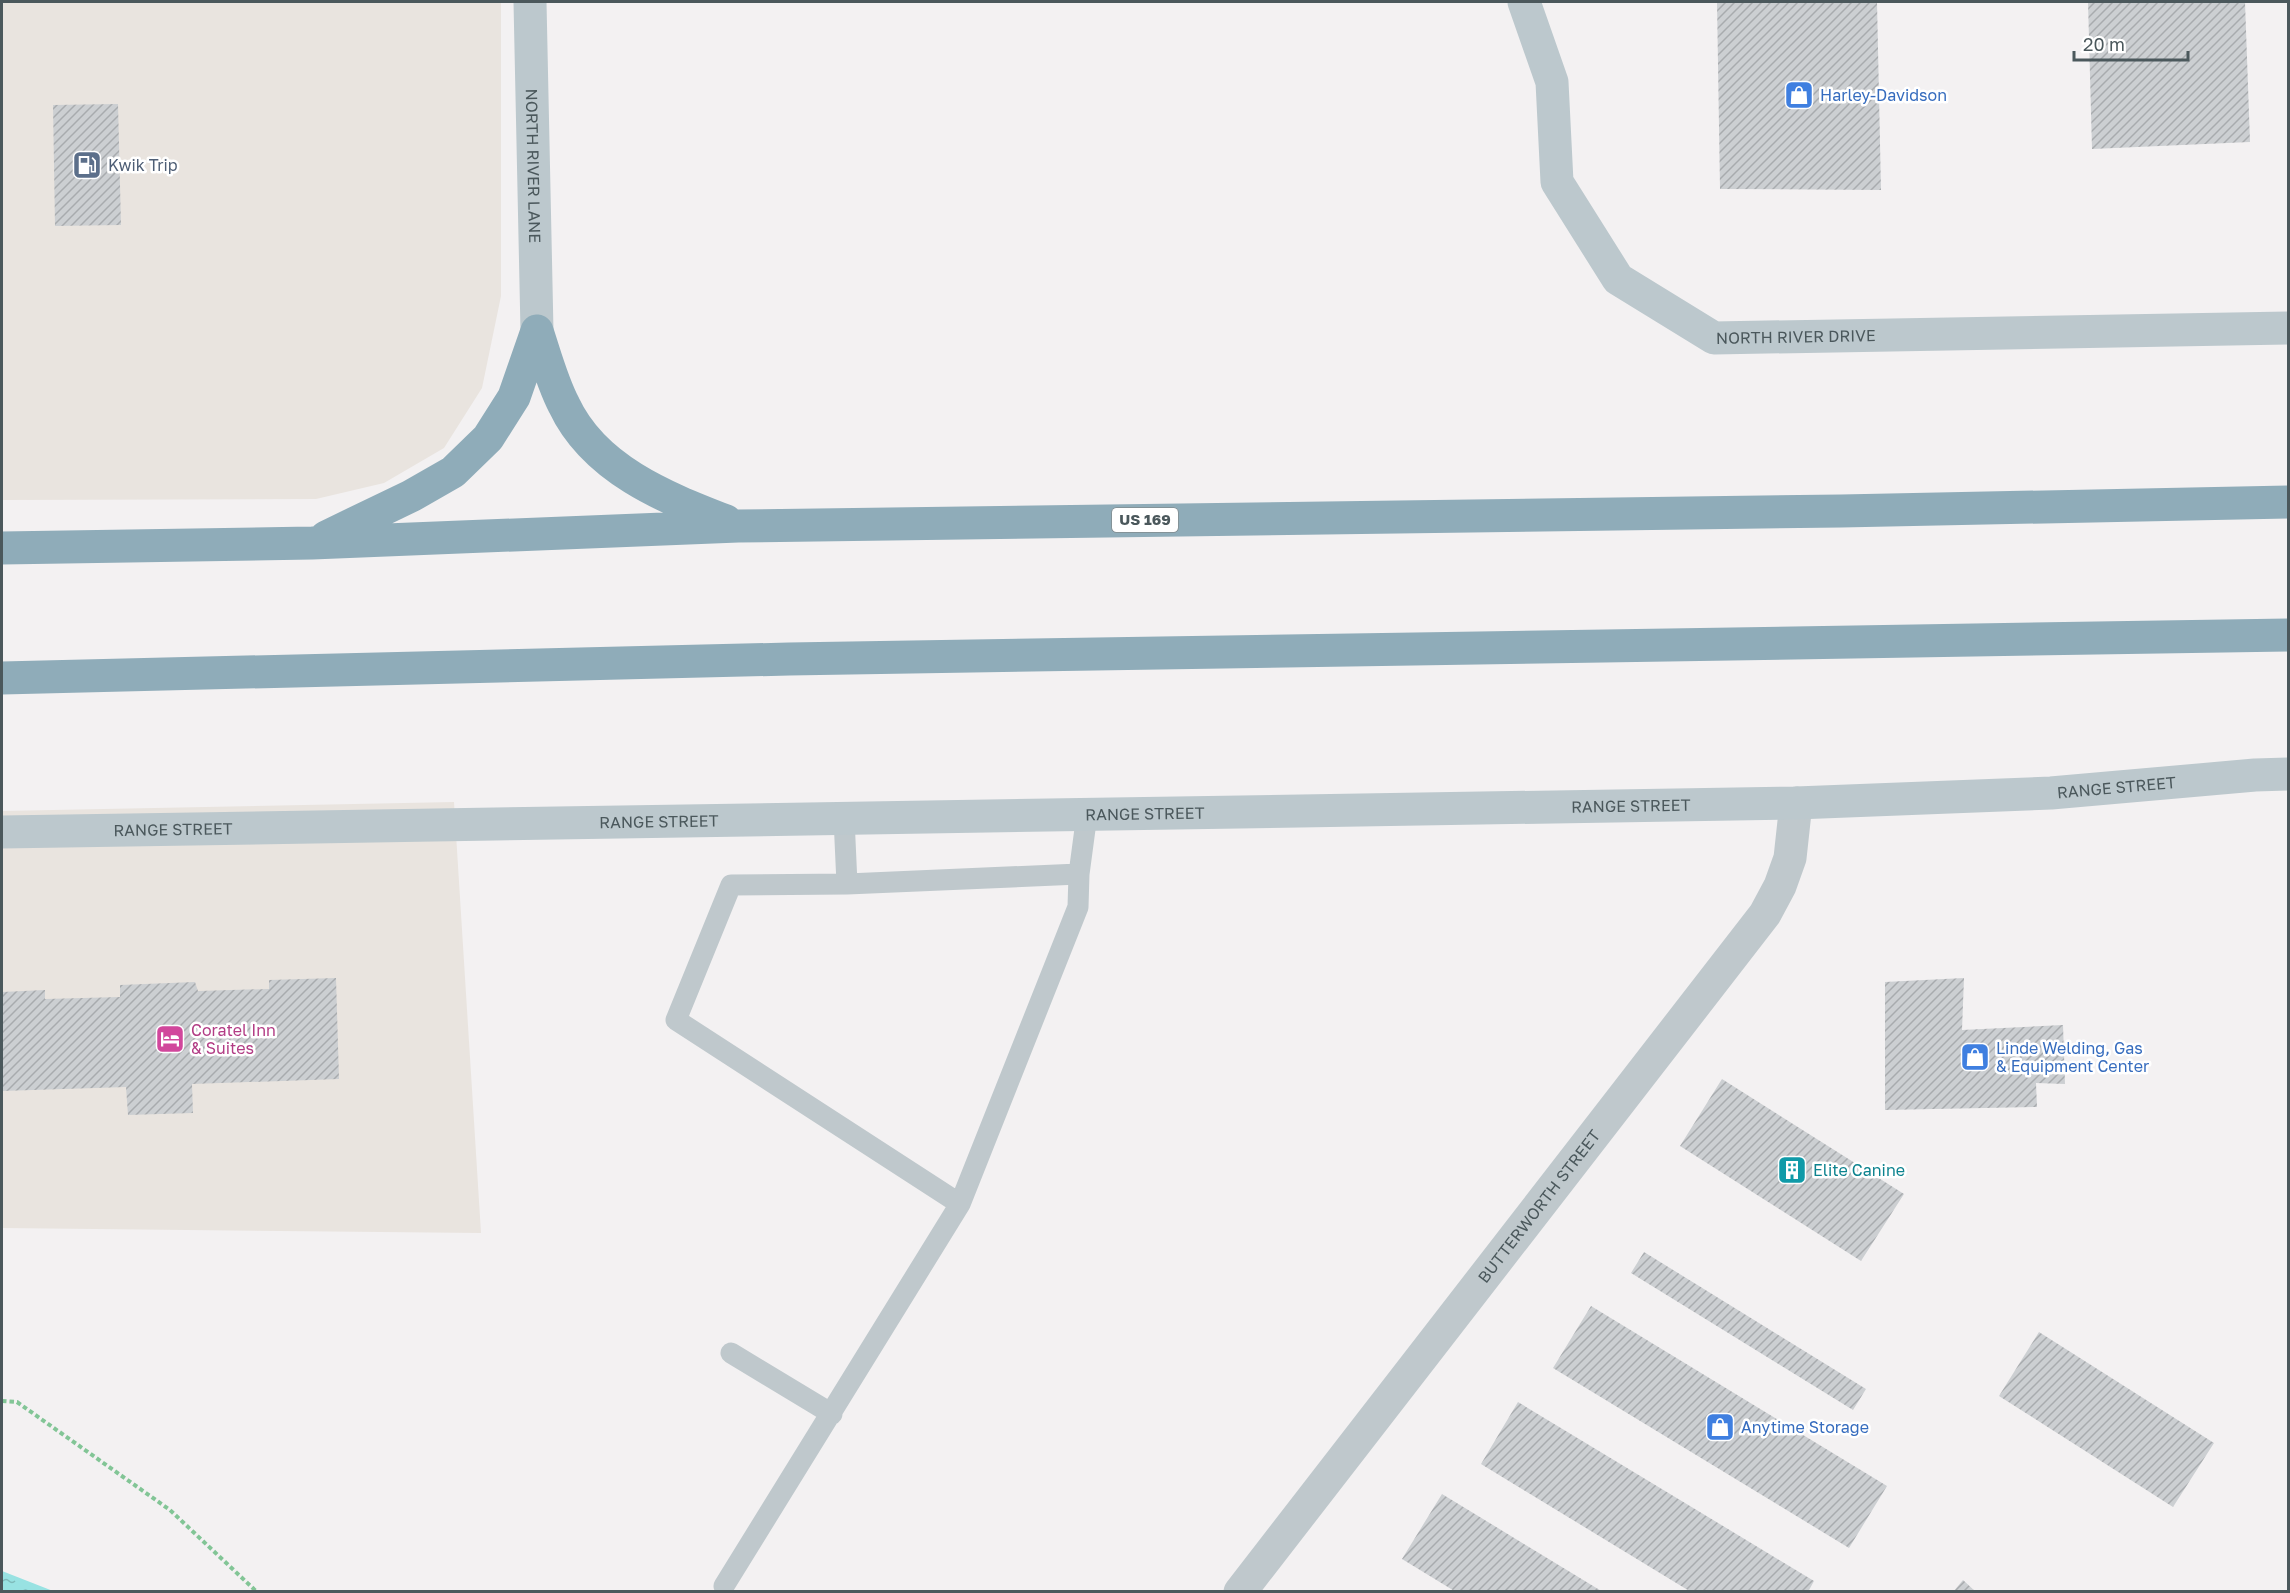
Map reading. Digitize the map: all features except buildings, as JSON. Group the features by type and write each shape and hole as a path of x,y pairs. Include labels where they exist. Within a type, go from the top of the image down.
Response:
{"highway":[{"path":"537,331 564,406 578,429 601,455 632,478 671,500 738,526"},
{"path":"312,543 411,496 453,472 488,438 514,397 537,331"},
{"name":"US 169","path":"2,548 312,543 738,526 1853,511 2289,502"},
{"path":"2,678 813,658 2289,635"}],"street":[{"name":"NORTH RIVER LANE","path":"530,2 537,331"},
{"name":"NORTH RIVER DRIVE","path":"1524,2 1552,82 1557,182 1618,279 1714,338 2289,328"},
{"name":"RANGE STREET","path":"2,832 1796,803 2051,793 2289,774"},
{"name":"BUTTERWORTH STREET","path":"1240,1592 1765,914 1780,886 1790,858 1796,803"}],"lane":[{"path":"724,1586 960,1204 1078,907 1087,814"},
{"path":"844,818 847,884"},
{"path":"960,1204 676,1020 731,885 847,884 1080,874"},
{"path":"731,1353 831,1414"}],"path":[{"path":"2,1401 17,1402 170,1510 257,1592"}],"shaded area":[{"path":"2,2 501,2 501,296 482,388 444,448 384,483 316,499 2,500"},
{"path":"454,802 481,1233 2,1228 2,811"}],"water":[{"path":"2,1571 53,1591 2,1591"}],"place":[{"name":"Harley-Davidson","path":"1799,95"},
{"name":"Kwik Trip","path":"87,165"},
{"name":"Coratel Inn & Suites","path":"170,1039"},
{"name":"Linde Welding, Gas & Equipment Center","path":"1975,1057"},
{"name":"Elite Canine","path":"1792,1170"},
{"name":"Anytime Storage","path":"1720,1427"}]}
